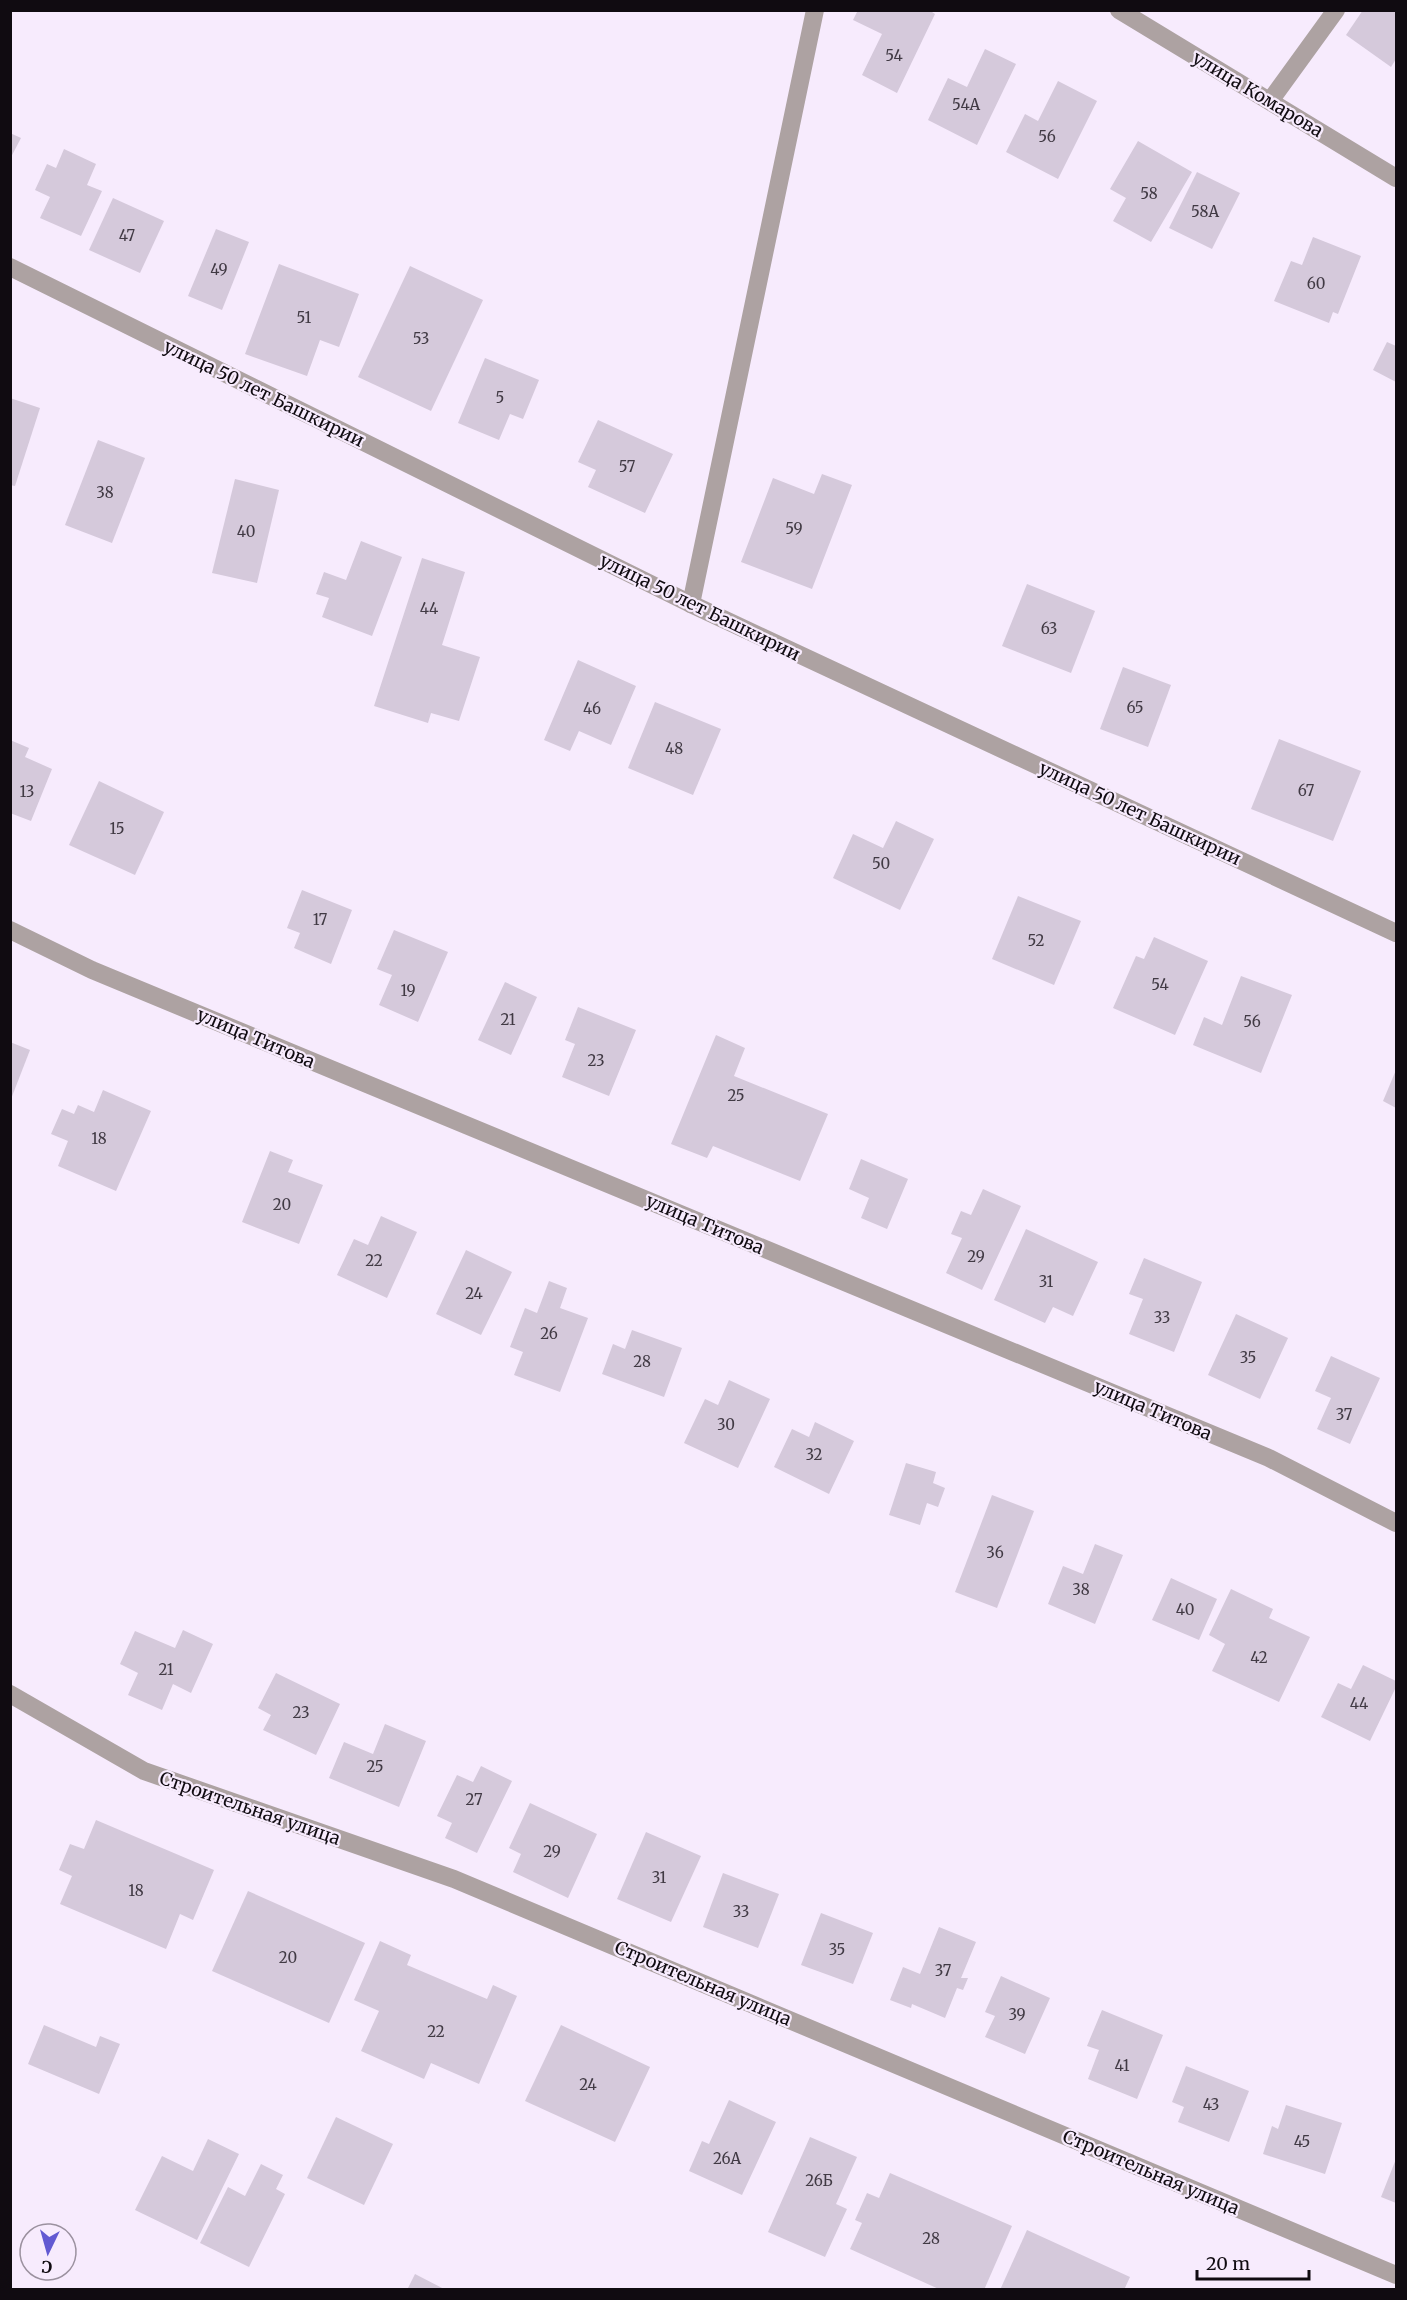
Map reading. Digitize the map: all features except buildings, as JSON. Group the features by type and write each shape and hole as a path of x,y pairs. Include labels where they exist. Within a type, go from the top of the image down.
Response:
{"street":[{"path":"691,604 815,10"},
{"name":"улица Комарова","path":"1119,10 1396,178"},
{"path":"1270,101 1336,10"},
{"name":"улица 50 лет Башкирии","path":"10,267 691,604 1396,933"},
{"name":"улица Титова","path":"10,930 103,974 1269,1458 1396,1523"},
{"name":"Строительная улица","path":"10,1695 144,1771 454,1879 1396,2275"}]}
